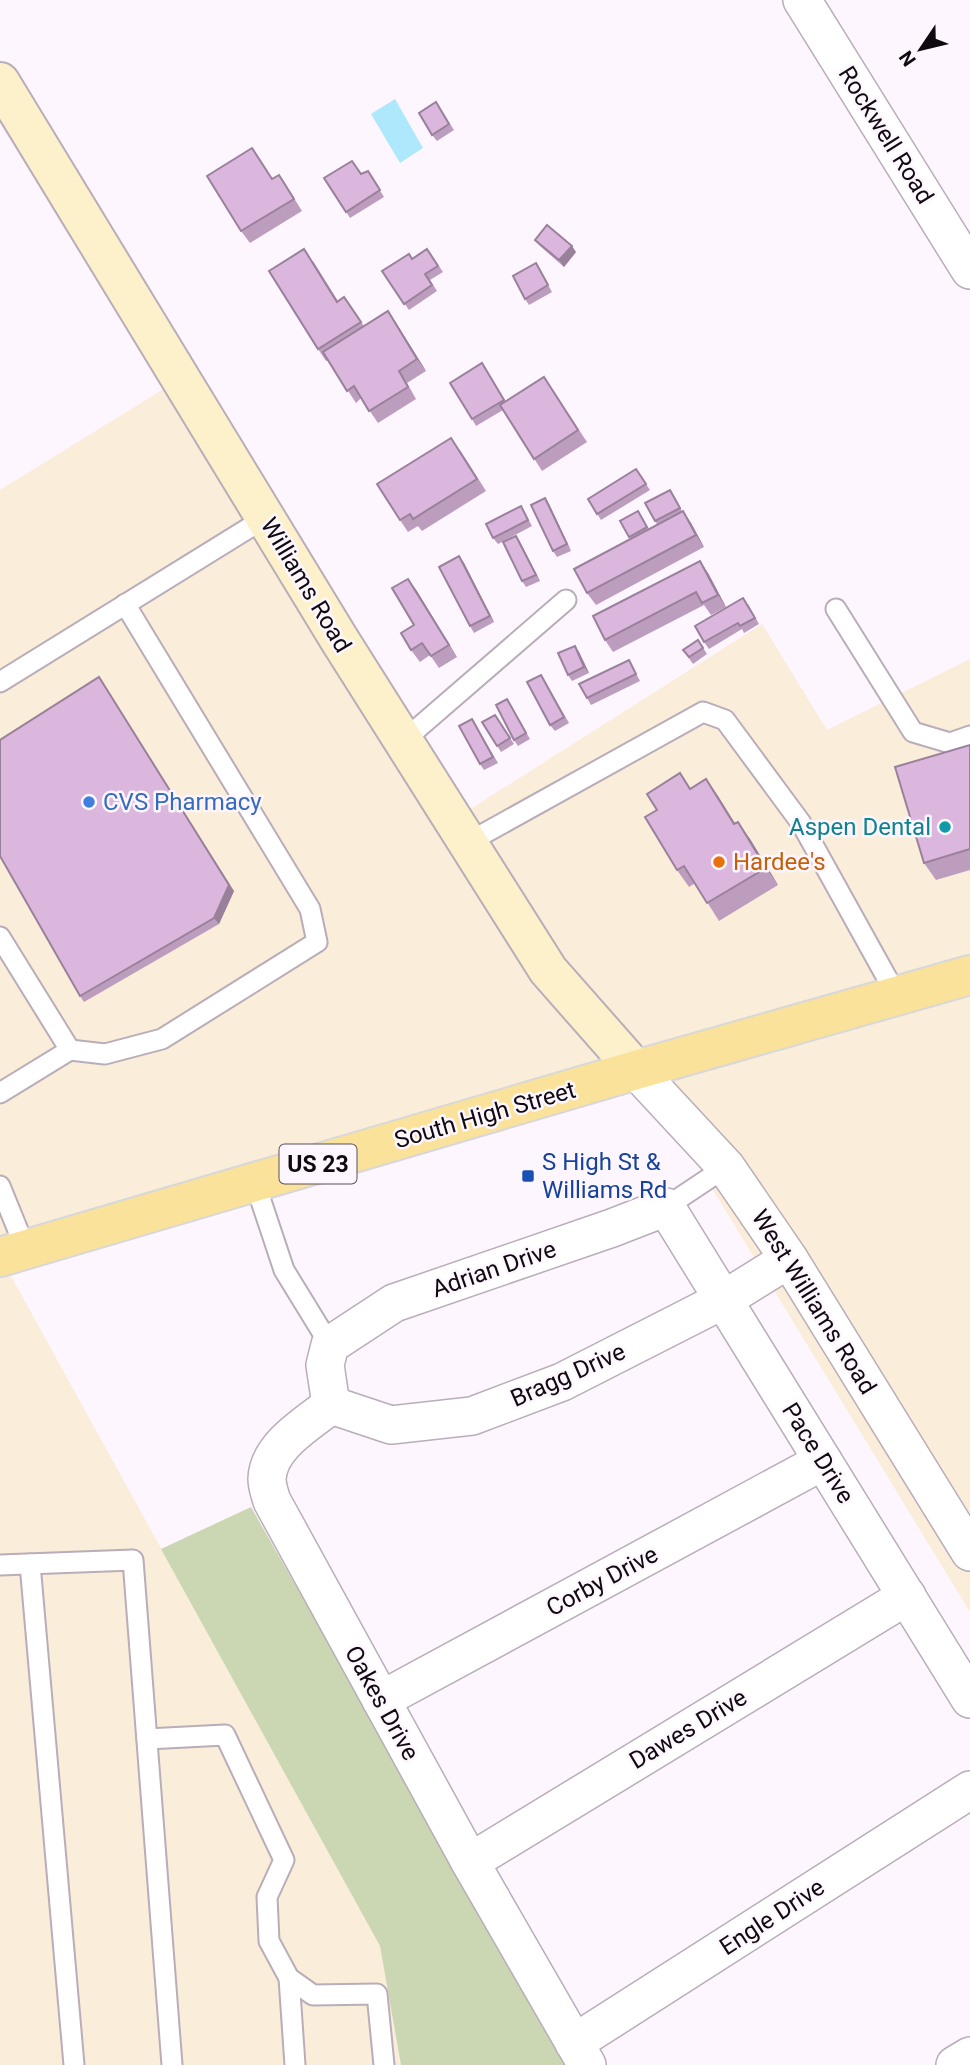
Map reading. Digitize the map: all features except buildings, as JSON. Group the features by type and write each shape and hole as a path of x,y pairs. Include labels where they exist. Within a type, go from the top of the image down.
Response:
{"main road":[{"name":"Williams Road","path":"0,82 403,741 548,970 636,1070"},
{"name":"South High Street","path":"13,1254 636,1070 970,975"}],"street":[{"name":"Rockwell Road","path":"802,0 970,270"},
{"name":"West Williams Road","path":"636,1070 726,1167 789,1259 970,1552"},
{"name":"Pace Drive","path":"666,1207 970,1699"},
{"name":"Adrian Drive","path":"330,1345 394,1303 666,1207"},
{"name":"Bragg Drive","path":"331,1405 391,1425 472,1416 562,1382 723,1300 789,1259"},
{"path":"330,1345 325,1365 331,1405"},
{"name":"Oakes Drive","path":"331,1405 283,1444 271,1461 267,1481 272,1501 470,1862 581,2054"},
{"name":"Corby Drive","path":"380,1700 823,1461"},
{"name":"Dawes Drive","path":"470,1862 906,1596"},
{"name":"Engle Drive","path":"581,2054 970,1790"},
{"path":"955,2065 970,2056"}],"lane":[{"path":"0,682 265,517"},
{"path":"403,741 565,600"},
{"path":"0,1093 70,1050 106,1054 162,1039 317,942 310,909 125,604"},
{"path":"836,609 913,732 950,743 970,736"},
{"path":"467,843 703,712 725,720 801,823 897,996"},
{"path":"0,937 70,1050"},
{"path":"666,1207 726,1167"},
{"path":"255,1183 284,1270 330,1345"},
{"path":"0,1186 13,1254"},
{"path":"0,1565 133,1560 172,2065"},
{"path":"30,1564 74,2065"},
{"path":"147,1739 225,1735 284,1860 267,1897 269,1941 289,1978 295,2065"},
{"path":"289,1978 313,1995 377,1994 384,2065"}],"shaded area":[{"path":"170,385 442,827 762,624 827,730 970,659 970,1612 635,1062 11,1276 380,1946 401,2065 0,2065 0,490"}],"green space":[{"path":"251,1507 568,2065 401,2065 380,1946 161,1549"}],"water":[{"path":"395,99 423,148 400,163 371,114"}],"place":[{"name":"CVS Pharmacy","path":"89,802"},
{"name":"Aspen Dental","path":"945,827"},
{"name":"Hardee's","path":"719,862"},
{"name":"S High St & Williams Rd","path":"528,1176"}]}
